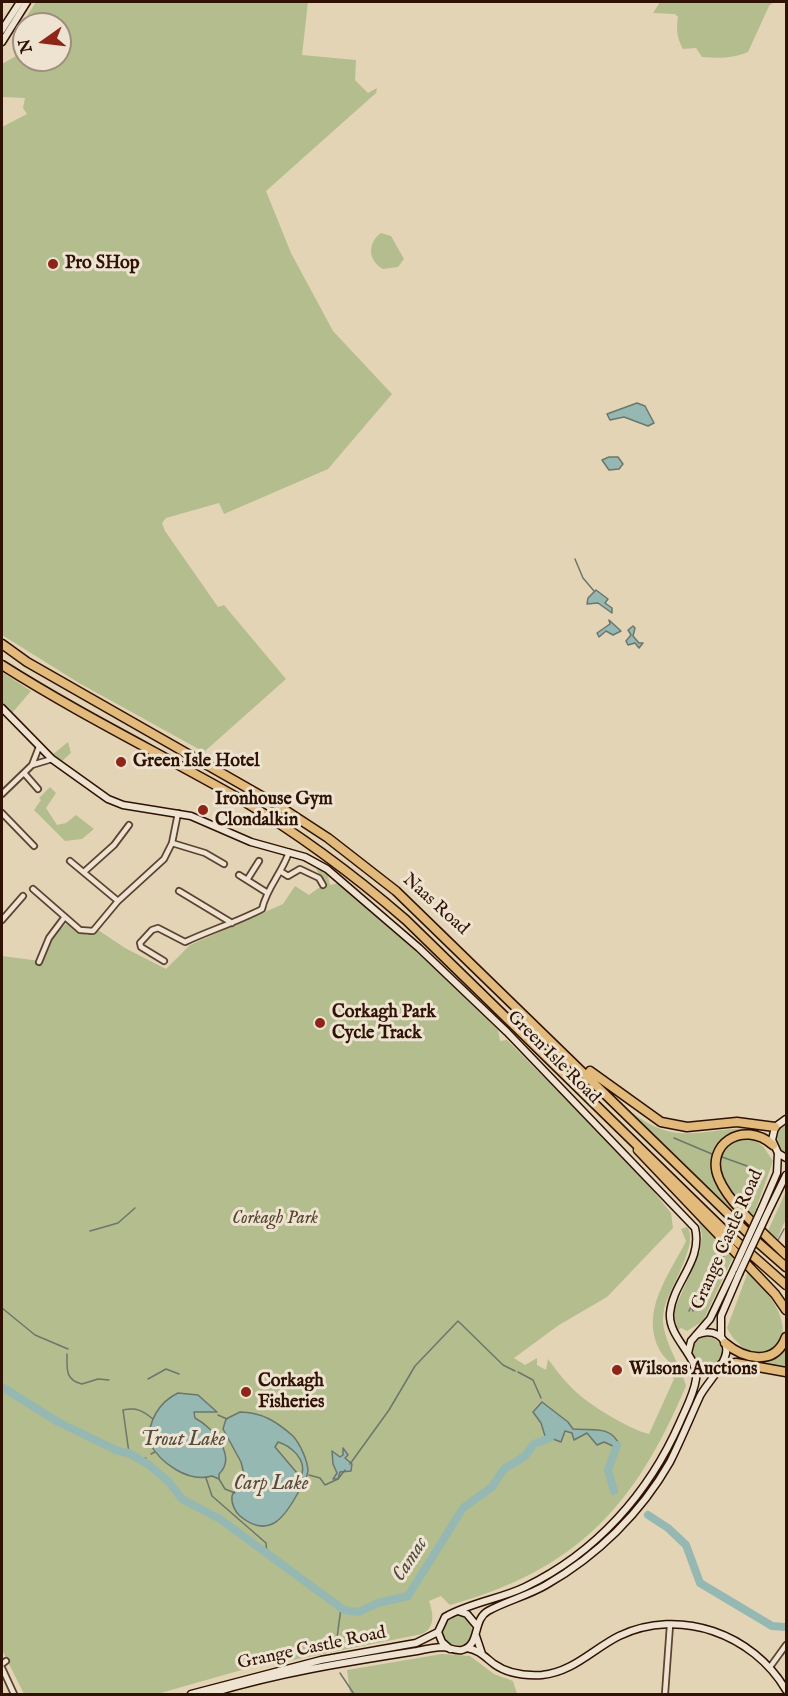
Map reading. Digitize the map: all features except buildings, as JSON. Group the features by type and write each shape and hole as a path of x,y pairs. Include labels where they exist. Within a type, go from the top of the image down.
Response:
{"highway":[{"name":"Naas Road","path":"2,644 27,662 249,787 328,838 396,891 754,1239 786,1267"},
{"name":"Naas Road","path":"2,665 241,800 329,858 406,920 577,1083 726,1232 786,1285"},
{"path":"563,1051 661,1122 687,1127 737,1122 775,1127"},
{"path":"577,1083 680,1197 775,1294 786,1310"},
{"path":"773,1145 754,1133 738,1134 727,1140 721,1149 716,1170 724,1188 786,1255"},
{"path":"723,1340 739,1354 760,1357 778,1350 786,1337"},
{"path":"718,1367 736,1363 786,1372"}],"main road":[{"path":"2,30 20,2"},
{"path":"2,42 27,2"},
{"path":"2,708 52,759"},
{"name":"Green Isle Road","path":"52,759 117,803 178,813 202,820 251,842 305,856 327,869 419,948 564,1089 695,1228 698,1244 670,1312 671,1325 688,1356"},
{"path":"786,1119 775,1127 772,1136 773,1145 778,1153 786,1158"},
{"name":"Grange Castle Road","path":"764,1212 777,1173 778,1153"},
{"name":"Grange Castle Road","path":"688,1356 688,1346 710,1319 737,1271 764,1212 786,1175"},
{"name":"Grange Castle Road","path":"477,1626 486,1612 545,1585 590,1556 642,1505 668,1464 700,1395 727,1352 723,1340 721,1316 737,1271"},
{"name":"Grange Castle Road","path":"695,1336 709,1332 723,1340"},
{"path":"677,1336 695,1336"},
{"path":"688,1356 694,1366 705,1371 718,1367"},
{"name":"Grange Castle Road","path":"191,1695 312,1662 416,1643 438,1632 445,1617 498,1598 541,1578 602,1535 630,1507 650,1479 675,1434 694,1389 696,1373 694,1366"},
{"path":"458,1611 467,1614 477,1626 476,1636 482,1654"},
{"path":"476,1636 467,1648 482,1654 495,1665 516,1674 551,1673 568,1668 627,1633 670,1625 701,1628 723,1634 744,1645 770,1667 786,1690"},
{"path":"438,1632 442,1642 450,1649"},
{"name":"Grange Castle Road","path":"209,1695 305,1669 431,1649 467,1648"}],"street":[{"path":"2,794 32,765 39,747"},
{"path":"32,765 52,759"},
{"path":"24,773 38,789"},
{"path":"2,813 34,846"},
{"path":"33,889 64,918 84,933 89,933 96,929 118,901 164,859 172,843 178,813"},
{"path":"85,871 114,845 129,825"},
{"path":"172,843 205,853 224,864"},
{"path":"164,961 141,947 140,943 152,930 158,928 185,942 232,922 245,919 262,909 266,892 289,852"},
{"path":"70,861 85,871 118,901"},
{"path":"247,880 259,861"},
{"path":"280,871 288,876 300,869 319,878 323,885"},
{"path":"239,875 266,892"},
{"path":"180,891 232,922"},
{"path":"2,920 23,896"},
{"path":"39,962 49,938 64,918"},
{"path":"665,1695 670,1625"},
{"path":"770,1667 786,1646"},
{"path":"3,1664 14,1695"}],"green space":[{"path":"36,2 308,2 302,55 356,60 355,80 368,93 377,88 376,93 266,191 291,253 333,331 392,394 328,469 224,514 219,503 166,518 162,523 165,531 218,607 224,605 286,679 204,752 79,683 2,635 2,127 27,114 23,108 25,98 2,97 2,64 12,58 12,72 72,72 72,12 30,12"},
{"path":"660,2 774,2 769,6 748,52 719,58 702,57 696,48 683,49 679,41 678,17 675,14 653,13"},
{"path":"381,233 391,236 404,259 398,267 383,269 372,257 373,242"},
{"path":"2,672 31,691 12,713 2,704"},
{"path":"68,742 71,753 61,762 52,755"},
{"path":"50,787 56,793 46,808 57,825 66,823 76,815 94,829 82,839 65,841 34,810 41,800 39,798"},
{"name":"Corkagh Park","path":"316,869 328,876 330,885 339,883 431,965 498,1030 500,1041 507,1040 638,1172 671,1213 673,1228 607,1297 559,1325 514,1358 525,1365 537,1358 537,1365 546,1370 548,1359 566,1382 595,1407 618,1421 649,1434 674,1379 668,1367 669,1362 660,1351 654,1336 655,1308 665,1280 686,1241 681,1229 687,1227 690,1234 689,1244 667,1301 663,1319 667,1339 686,1386 646,1466 623,1499 597,1527 567,1552 534,1572 495,1590 450,1605 441,1596 429,1601 431,1624 430,1628 422,1634 238,1671 157,1694 24,1694 2,1650 2,956 40,961 50,939 67,923 87,935 98,930 125,948 166,969 190,945 283,904 295,886 309,895 320,887 327,887"},
{"path":"625,1107 656,1127 670,1132 696,1133 746,1128 746,1131 732,1134 712,1165 719,1188 750,1223 749,1226"},
{"path":"786,1125 786,1154 780,1150 776,1140 779,1129"},
{"path":"746,1135 763,1146 773,1161 753,1217 727,1185 720,1164 723,1154 731,1144"},
{"path":"786,1191 786,1219 777,1239 768,1231"},
{"path":"698,1219 733,1257 703,1321 687,1331 681,1328 678,1330 674,1316 676,1306 700,1251 702,1235"},
{"path":"748,1272 773,1302 783,1330 782,1339 772,1349 749,1354 733,1338 727,1328"},
{"path":"707,1337 718,1341 722,1352 718,1363 707,1367 696,1363 692,1352 696,1341"},
{"path":"786,1345 786,1369 751,1363 752,1360"},
{"path":"457,1616 468,1620 472,1631 468,1642 457,1646 446,1642 442,1631 446,1620"},
{"path":"442,1654 470,1656 494,1674 513,1681 517,1694 350,1694 347,1670"}],"water":[{"path":"637,403 645,406 654,423 648,426 624,417 610,420 607,414"},
{"path":"618,457 623,464 619,469 609,470 602,460"},
{"path":"596,590 608,599 605,603 612,608 612,613 598,603 587,604 588,598"},
{"path":"609,620 621,631 613,635 606,631 599,637 597,633 610,624"},
{"path":"633,626 635,628 633,636 639,643 643,643 639,648 635,643 628,645 626,641 631,635 628,630"},
{"name":"Trout Lake","path":"178,1393 198,1395 217,1412 194,1412 195,1418 216,1436 224,1451 226,1459 219,1479 212,1476 194,1477 176,1470 160,1457 149,1442 150,1427 156,1413 165,1402"},
{"path":"542,1402 568,1422 573,1429 606,1431 616,1439 620,1446 614,1453 615,1447 604,1442 597,1445 587,1433 574,1440 572,1433 565,1431 561,1442 545,1436 541,1423 533,1412"},
{"name":"Carp Lake","path":"240,1412 248,1412 269,1419 293,1436 305,1457 308,1470 305,1481 289,1509 276,1522 260,1526 251,1523 238,1514 234,1507 232,1496 245,1478 241,1462 223,1429 226,1419","holes":["278,1442 300,1458 302,1474 297,1473 275,1447"]},
{"path":"343,1448 348,1455 345,1458 352,1464 351,1471 340,1472 338,1479 333,1479 337,1473 333,1464 332,1451 340,1457 343,1455"}],"waterway":[{"path":"575,559 583,578 594,591"},
{"path":"674,1138 712,1154"},
{"path":"722,1157 761,1171"},
{"path":"90,1231 118,1223 135,1208"},
{"path":"778,1240 784,1229"},
{"path":"689,1311 717,1255 724,1256"},
{"path":"691,1305 693,1311"},
{"path":"2,1308 35,1335 68,1349"},
{"name":"Camac","path":"350,1464 389,1410 415,1366 458,1321 503,1365 515,1371"},
{"path":"67,1354 68,1373 72,1380 82,1384 98,1379 109,1380"},
{"path":"148,1379 166,1369 179,1374"},
{"name":"Camac","path":"518,1372 533,1380 541,1398"},
{"name":"Camac","path":"2,1387 58,1422 118,1451 129,1453 149,1465 169,1482 182,1499 220,1519 344,1610 359,1612 378,1603 408,1596 463,1508 492,1487 504,1469 525,1456 534,1444 550,1438 552,1430"},
{"name":"Camac","path":"129,1453 123,1410 140,1410 153,1419"},
{"name":"Camac","path":"218,1415 227,1419"},
{"name":"Camac","path":"614,1491 608,1470 617,1445"},
{"path":"151,1454 155,1452"},
{"name":"Camac","path":"141,1460 146,1458"},
{"name":"Camac","path":"309,1475 320,1478 325,1485 338,1479 345,1470"},
{"name":"Camac","path":"206,1478 212,1496 266,1543 267,1555"},
{"name":"Camac","path":"219,1479 225,1489 235,1493"},
{"name":"Camac","path":"648,1515 668,1528 686,1545 700,1583 772,1626 786,1627"},
{"path":"336,1645 341,1608"},
{"path":"340,1673 354,1694"}],"place":[{"name":"Pro SHop","path":"53,264"},
{"name":"Green Isle Hotel","path":"121,762"},
{"name":"Ironhouse Gym Clondalkin","path":"203,810"},
{"name":"Corkagh Park Cycle Track","path":"320,1023"},
{"name":"Wilsons Auctions","path":"617,1370"},
{"name":"Corkagh Fisheries","path":"246,1392"}]}
